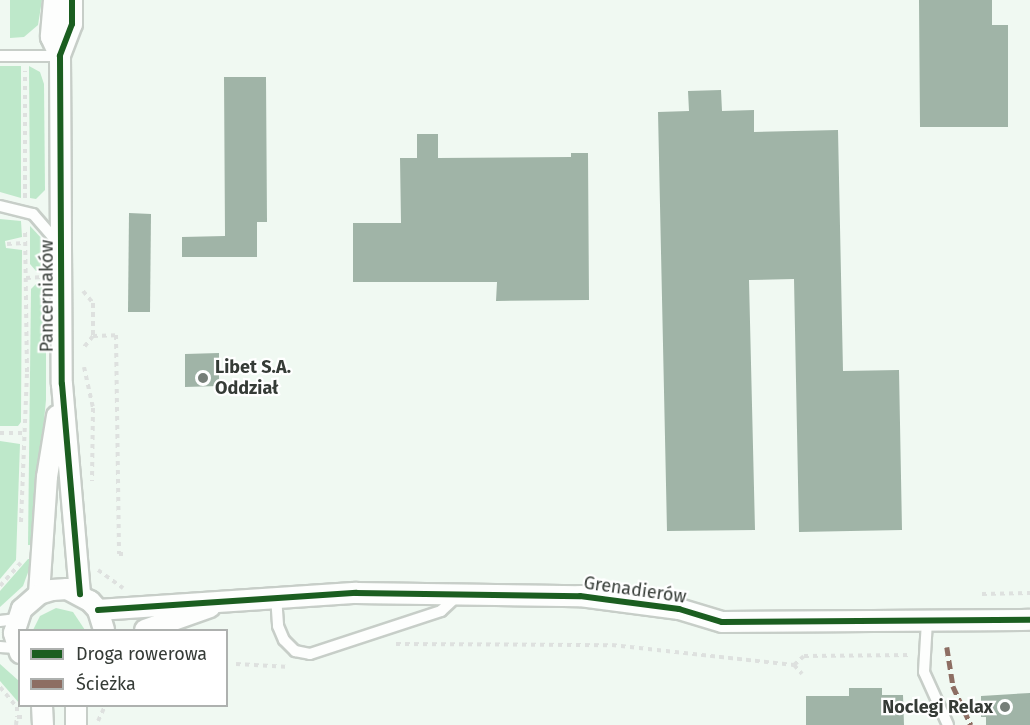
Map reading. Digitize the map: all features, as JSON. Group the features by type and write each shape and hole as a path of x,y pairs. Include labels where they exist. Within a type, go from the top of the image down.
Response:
{"street":[{"name":"Pancerniaków","path":"54,0 51,37 60,56"},
{"name":"Pancerniaków","path":"72,0 72,24 60,56 62,384 80,594"},
{"name":"Pancerniaków","path":"39,594 47,477 62,384"},
{"path":"12,649 9,620 39,594 67,590 80,594 98,610 104,629"},
{"name":"Grenadierów","path":"235,599 320,592 457,596 580,596 679,609 722,622 1030,620"},
{"path":"98,610 235,599"},
{"path":"148,629 235,599"},
{"path":"42,707 43,725"},
{"path":"76,707 76,725"}],"lane":[{"path":"0,56 60,56"},
{"path":"0,206 25,210 46,226 62,249"},
{"path":"276,596 278,626 284,640 295,651 310,654 441,611 457,596"},
{"path":"927,621 928,648 924,672 948,725"}],"path":[{"path":"21,530 25,433 25,70"},
{"path":"7,244 25,243"},
{"path":"82,283 82,291 93,303 91,337 116,335 119,554 126,554"},
{"path":"0,433 25,433"},
{"path":"982,594 1030,593"},
{"path":"390,645 612,645 794,665 802,674"},
{"path":"794,665 804,656 909,657 928,648"},
{"path":"236,664 296,667"},
{"path":"98,718 104,707"},
{"path":"16,725 17,717"}],"green space":[{"path":"10,0 42,0 38,25 24,37 10,38"},
{"path":"0,66 21,66 21,198 0,192"},
{"path":"29,66 40,72 44,84 45,190 36,199 30,198"},
{"path":"0,219 21,221 22,237 5,241 6,248 22,250 21,422 18,426 0,426"},
{"path":"30,226 44,241 45,271 36,271 30,264"},
{"path":"37,283 46,283 46,400 32,545 28,545 31,289"},
{"path":"0,441 20,444 16,560 0,579"},
{"path":"28,559 31,559 30,567 23,586 0,607 0,591"},
{"path":"56,608 73,612 84,629 34,629 40,616"},
{"path":"0,664 18,680 18,702 0,681"}],"building":[{"path":"919,0 992,0 992,25 1008,25 1008,127 920,127"},
{"path":"224,77 266,77 267,222 257,222 257,257 182,257 182,237 225,236"},
{"path":"721,90 722,111 754,110 754,132 838,130 843,371 899,370 902,530 799,532 794,279 749,280 755,530 667,531 658,112 689,111 688,91"},
{"path":"417,134 438,134 438,158 571,157 571,153 588,153 589,300 496,301 497,282 353,282 353,223 401,223 400,158 417,158"},
{"path":"129,213 151,214 150,312 128,312"},
{"path":"219,353 219,386 185,387 185,354"},
{"path":"849,688 882,688 882,695 903,695 904,725 806,725 806,696 849,696"},
{"name":"Noclegi Relax","path":"1030,693 1030,725 986,725 986,717 981,717 981,696"}],"marked path":[{"path":"947,647 953,686 971,725"}],"cycle path":[{"path":"72,0 72,24 60,56 62,384 80,594"},
{"path":"98,610 356,593 580,596 679,609 722,622 1030,620"}],"place":[{"name":"Libet S.A. Oddział","path":"203,378"},
{"name":"Noclegi Relax","path":"1005,707"}]}
